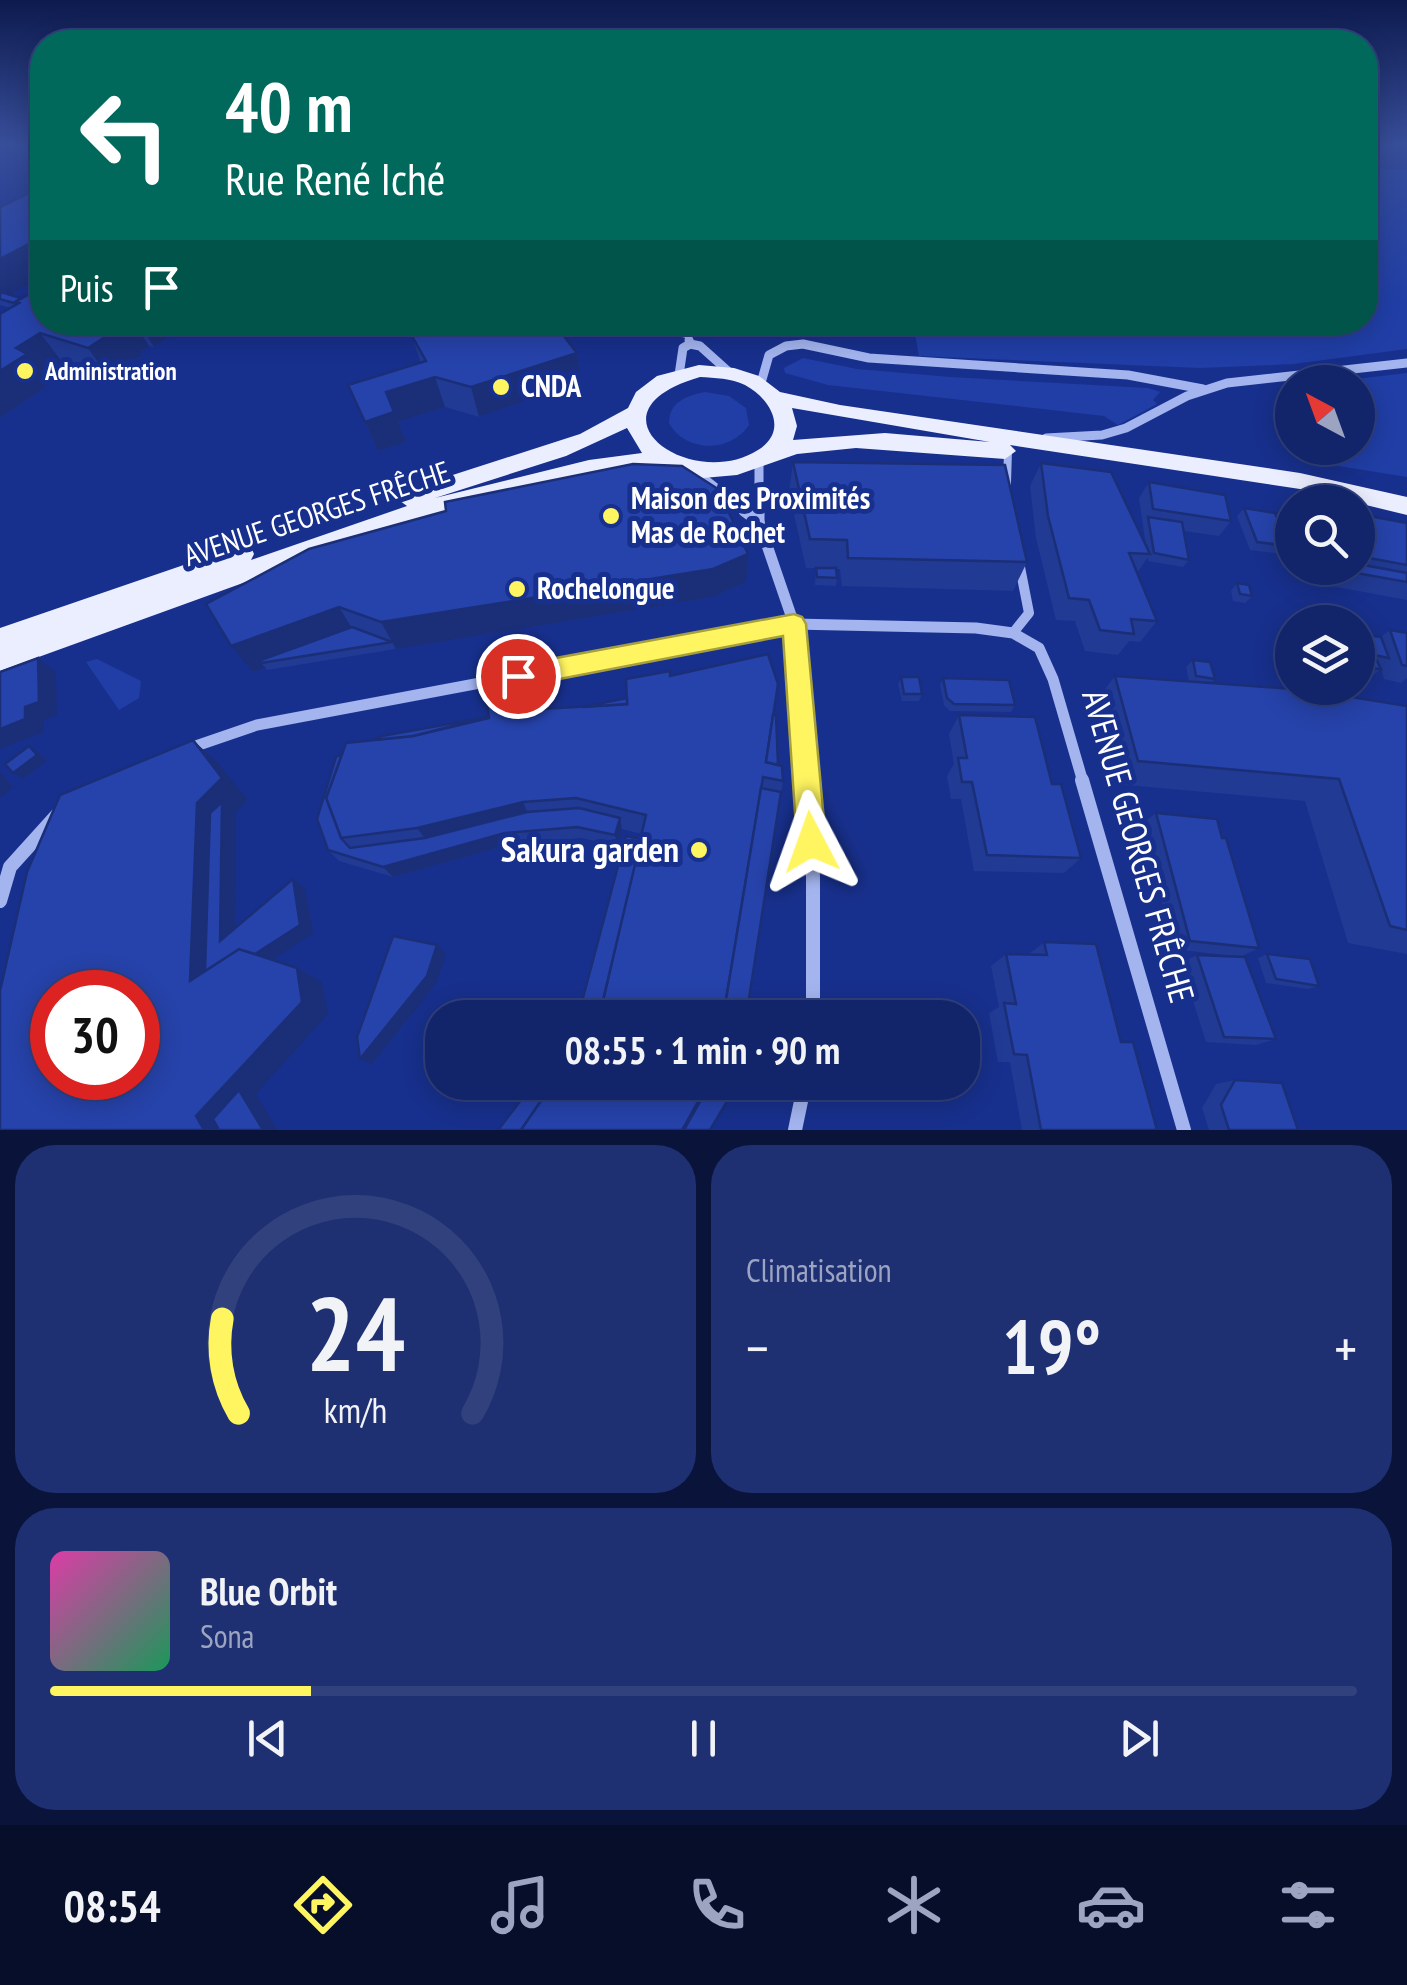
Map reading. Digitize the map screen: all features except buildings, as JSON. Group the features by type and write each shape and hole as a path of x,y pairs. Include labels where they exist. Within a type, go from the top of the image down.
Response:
{"main road":[{"path":"1018,445 867,438 818,442 727,469 692,469 661,458 639,437 636,412 651,390 679,375 729,372 761,383 778,398 820,409 1018,445 1300,481 1407,506"},
{"path":"763,457 780,441 786,427 778,398"},
{"name":"AVENUE GEORGES FRÊCHE","path":"0,639 577,442 619,425 636,412"},
{"name":"AVENUE GEORGES FRÊCHE","path":"0,659 422,510 589,468 661,458"}],"street":[{"path":"678,335 700,346 729,372"},
{"path":"679,375 684,348 692,335"},
{"path":"761,383 769,355 786,346 803,344 869,358 1128,375 1203,388 1407,363"},
{"path":"1007,490 1018,445 1126,428 1203,388"},
{"path":"763,457 759,522 794,624 814,877 812,1000"},
{"path":"692,469 759,522"},
{"path":"171,755 257,725 794,624 976,628 1013,633 1029,613 1018,558"},
{"name":"AVENUE GEORGES FRÊCHE","path":"1013,633 1039,648 1053,679 1184,1130"},
{"path":"0,901 10,867 48,822 75,800"},
{"path":"795,1130 801,1100"}],"shaded area":[{"path":"1378,197 1407,197 1407,349 1294,364 1200,368 919,356 915,335 1378,335"},
{"path":"803,358 857,369 1148,388 1160,392 1153,400 1157,404 1118,425 1104,416 828,385 785,373 784,368"},
{"path":"1407,373 1407,477 1333,465 1375,465 1375,377"},
{"path":"705,392 729,396 746,408 749,425 731,441 720,445 697,444 676,433 669,423 675,405"},
{"path":"97,659 141,681 139,698 119,710 86,662"}],"place":[{"name":"Administration","path":"25,371"},
{"name":"CNDA","path":"501,387"},
{"name":"Maison des Proximités Mas de Rochet","path":"611,516"},
{"name":"Rochelongue","path":"517,589"},
{"name":"Sakura garden","path":"699,850"}],"route":[{"path":"518,676 794,624 811,842"}]}
